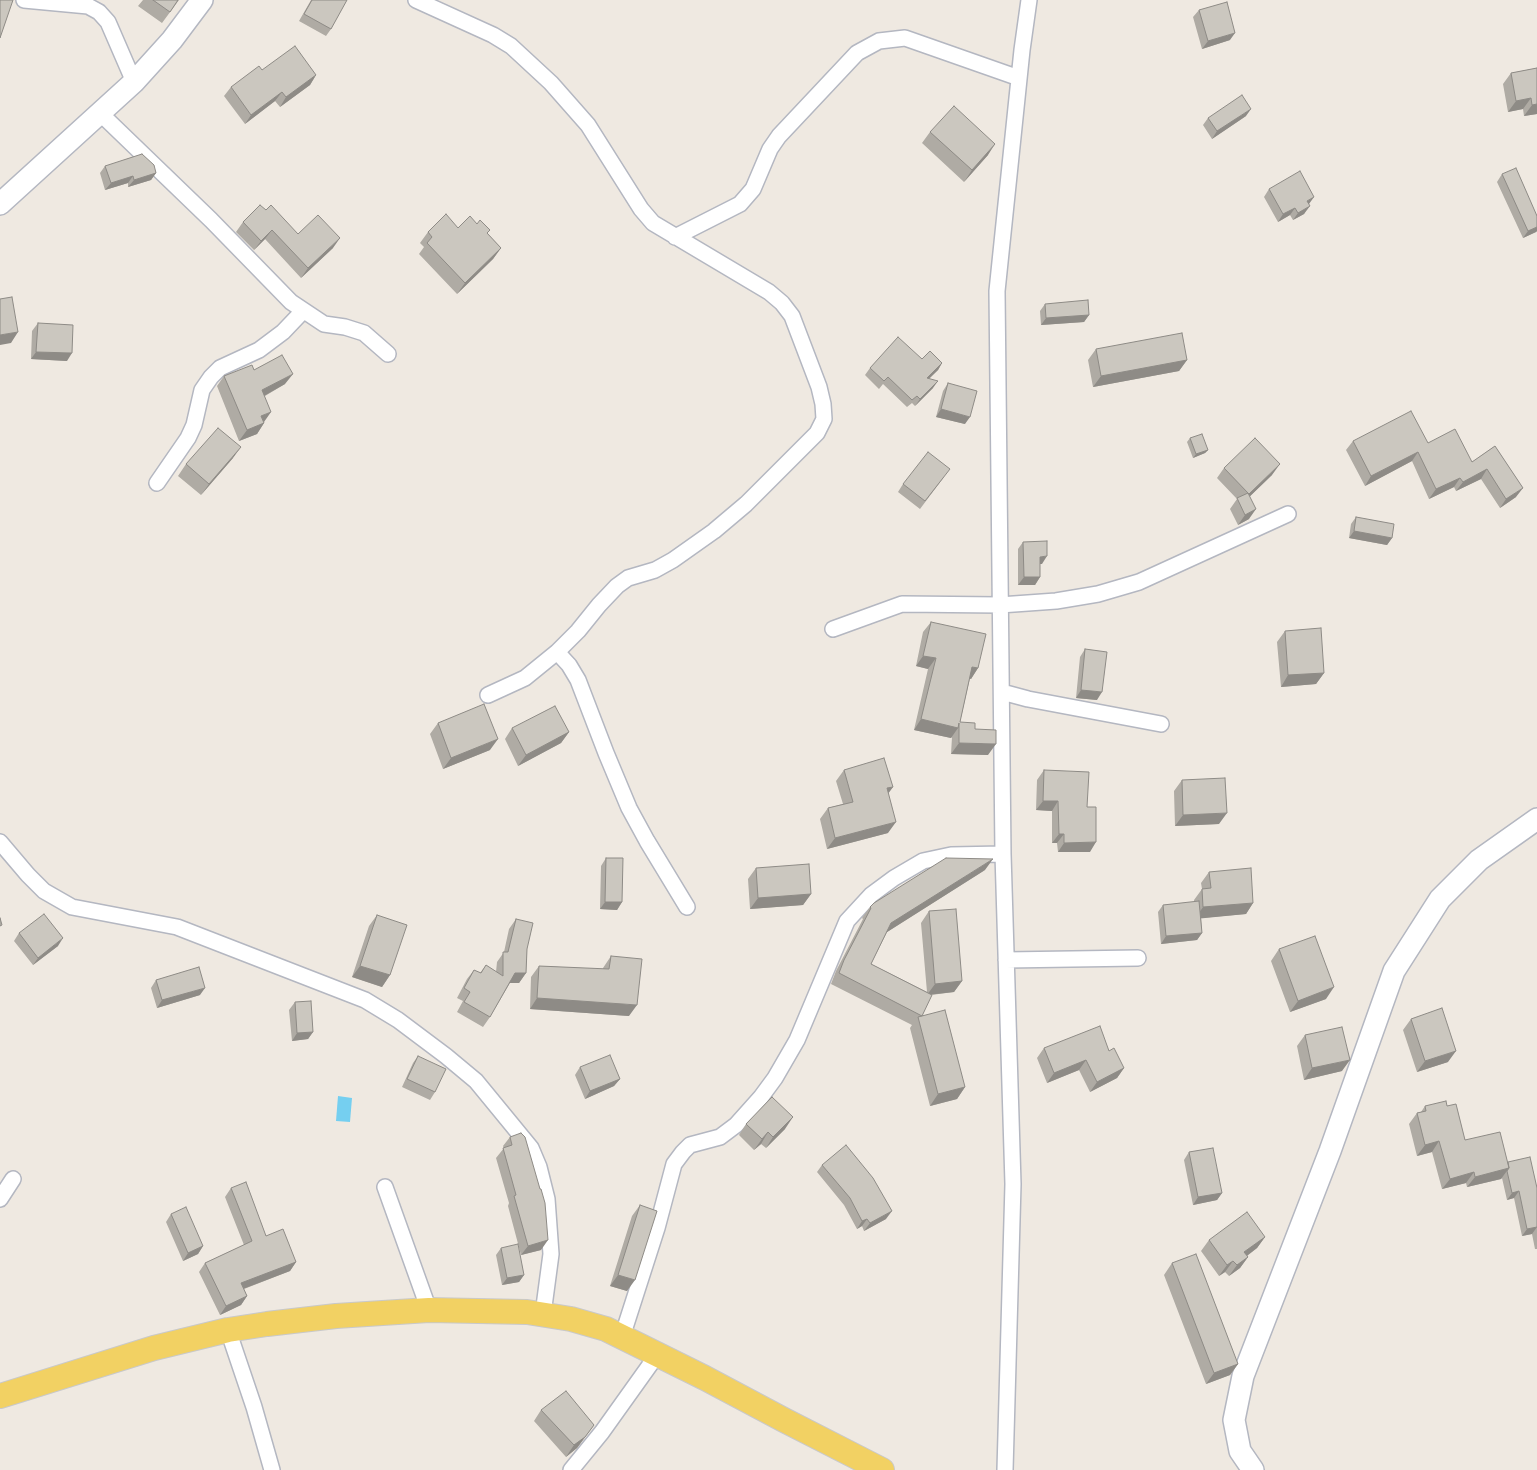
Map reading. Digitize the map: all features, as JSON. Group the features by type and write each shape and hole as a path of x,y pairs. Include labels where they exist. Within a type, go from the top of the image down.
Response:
{"main road":[{"path":"0,204 134,82 172,40 202,0"},
{"path":"1253,1470 1240,1450 1234,1420 1242,1376 1330,1151 1394,971 1440,899 1479,860 1537,819"},
{"path":"0,1396 154,1348 228,1330 336,1316 429,1310 527,1312 571,1318 622,1337 882,1470"}],"street":[{"path":"24,0 88,6 99,12 108,22 134,82"},
{"path":"416,0 493,35 511,46 551,83 588,125 641,209 653,223 769,292 782,302 792,316 819,387 823,404 824,419 817,433 746,504 714,531 673,560 655,570 628,578 617,586 557,652 524,678 488,695"},
{"path":"1005,1470 1013,1184 1003,854 997,291 1029,0"},
{"path":"675,237 740,204 754,189 770,150 779,136 857,53 879,40 905,38 1020,78"},
{"path":"100,112 211,220 291,302 324,324 345,327 364,333 388,354"},
{"path":"157,483 188,438 194,425 202,390 211,377 220,368 259,350 283,332 303,311"},
{"path":"832,630 902,604 1000,605 1056,601 1098,594 1139,582 1288,514"},
{"path":"557,652 570,665 578,680 629,808 687,907"},
{"path":"1002,692 1028,699 1160,724"},
{"path":"0,842 44,891 72,907 177,927 365,1000 398,1020 476,1081 530,1148 539,1167 548,1199 551,1254 543,1314"},
{"path":"622,1337 657,1228 674,1164 690,1145 720,1137 736,1125 775,1078 797,1040 847,921 871,895 894,878 923,861 951,855 1003,854"},
{"path":"1006,960 1138,958"},
{"path":"0,1200 13,1179"},
{"path":"385,1187 429,1310"},
{"path":"228,1330 254,1407 272,1470"},
{"path":"571,1470 602,1432 657,1355"}],"water":[{"path":"338,1096 352,1098 350,1122 336,1121"}],"building":[{"path":"0,0 13,0 0,38"},
{"path":"153,0 178,0 170,12"},
{"path":"312,0 347,0 331,29 304,14"},
{"path":"1227,2 1235,33 1208,41 1199,10"},
{"path":"295,46 316,75 286,97 282,92 251,115 231,87 259,66 262,70"},
{"path":"1537,68 1537,104 1532,105 1531,98 1516,101 1511,73"},
{"path":"1242,95 1251,109 1217,131 1208,118"},
{"path":"954,106 995,144 972,170 930,132"},
{"path":"142,154 154,165 156,173 134,180 133,176 111,183 105,166"},
{"path":"1516,168 1537,216 1537,227 1528,231 1502,174"},
{"path":"1300,171 1314,197 1307,201 1310,206 1298,213 1295,208 1283,214 1269,189"},
{"path":"260,205 266,210 271,205 298,234 318,215 340,238 308,268 272,230 261,241 243,222"},
{"path":"446,214 458,228 470,216 477,224 480,220 490,230 487,233 501,248 465,283 427,243 432,237 428,232"},
{"path":"12,297 18,332 0,335 0,299"},
{"path":"1088,300 1089,315 1046,318 1045,304"},
{"path":"38,323 73,325 72,353 36,352"},
{"path":"1182,333 1187,360 1101,376 1096,349"},
{"path":"898,337 922,359 930,351 942,363 927,378 938,381 920,399 917,396 912,400 888,377 884,381 870,368"},
{"path":"282,355 293,374 262,390 271,412 261,416 264,423 247,430 224,376 252,365 254,370"},
{"path":"948,383 977,391 970,417 941,409"},
{"path":"1411,411 1428,443 1455,429 1472,462 1495,446 1523,488 1506,499 1487,469 1463,482 1460,478 1436,489 1418,452 1371,476 1353,441"},
{"path":"218,428 241,447 209,484 186,464"},
{"path":"1202,434 1208,450 1196,454 1190,438"},
{"path":"1255,438 1280,464 1249,494 1224,468"},
{"path":"928,452 950,469 925,501 903,484"},
{"path":"1248,493 1256,509 1245,515 1237,498"},
{"path":"1356,517 1394,524 1392,538 1354,531"},
{"path":"1047,541 1047,556 1040,557 1040,577 1024,577 1023,542"},
{"path":"931,622 986,634 978,668 972,667 960,722 975,723 975,729 996,730 996,744 959,743 959,723 958,728 921,719 936,658 923,656"},
{"path":"1321,628 1324,673 1288,675 1285,631"},
{"path":"1085,649 1107,652 1102,692 1081,690"},
{"path":"484,704 498,739 451,758 438,723"},
{"path":"555,706 569,732 526,755 512,728"},
{"path":"884,758 893,787 887,788 896,822 835,838 828,808 853,802 844,770"},
{"path":"1044,770 1089,772 1087,807 1096,807 1096,842 1064,843 1064,834 1059,834 1058,801 1043,801"},
{"path":"1225,778 1227,813 1183,815 1182,780"},
{"path":"606,858 623,858 622,902 605,902"},
{"path":"946,858 993,859 891,923 871,964 932,995 922,1016 839,973 870,907"},
{"path":"809,864 811,894 758,898 756,868"},
{"path":"1251,868 1253,903 1203,907 1202,889 1211,888 1209,872"},
{"path":"1199,901 1202,933 1166,936 1163,905"},
{"path":"956,909 962,981 935,984 929,911"},
{"path":"44,914 63,938 38,958 19,933"},
{"path":"377,915 407,925 390,975 360,966"},
{"path":"516,919 533,923 527,949 526,973 515,973 490,1017 464,1002 470,992 464,988 474,970 481,973 486,965 503,976 503,952 508,952"},
{"path":"1315,936 1334,987 1298,1001 1279,949"},
{"path":"611,956 642,959 637,1005 537,998 539,966 609,969"},
{"path":"199,967 205,988 162,1000 156,980"},
{"path":"311,1001 313,1032 297,1033 295,1002"},
{"path":"1442,1008 1456,1051 1425,1061 1411,1019"},
{"path":"945,1010 965,1087 938,1094 918,1017"},
{"path":"1100,1026 1109,1051 1114,1048 1124,1068 1097,1082 1086,1060 1054,1073 1044,1048"},
{"path":"1342,1027 1350,1060 1312,1068 1305,1035"},
{"path":"610,1055 620,1079 590,1091 580,1067"},
{"path":"418,1056 446,1069 435,1092 407,1079"},
{"path":"772,1097 793,1117 773,1137 768,1132 762,1139 746,1124"},
{"path":"1446,1101 1447,1106 1456,1104 1465,1140 1500,1132 1509,1168 1475,1177 1474,1172 1450,1179 1439,1141 1425,1145 1417,1113 1426,1111 1425,1106"},
{"path":"521,1133 525,1137 545,1203 548,1240 528,1246 503,1148 512,1145 510,1137"},
{"path":"846,1145 873,1178 892,1211 870,1223 867,1219 862,1221 850,1198 822,1165"},
{"path":"1213,1148 1222,1193 1198,1197 1189,1152"},
{"path":"1530,1157 1537,1188 1537,1227 1527,1229 1519,1191 1512,1193 1507,1171 1509,1168 1508,1162"},
{"path":"246,1182 266,1236 283,1229 296,1262 241,1283 247,1296 226,1306 205,1263 252,1241 231,1188"},
{"path":"640,1205 657,1211 635,1280 618,1275"},
{"path":"186,1207 203,1246 188,1253 171,1214"},
{"path":"1247,1212 1265,1237 1244,1252 1248,1257 1237,1265 1233,1261 1227,1265 1209,1240"},
{"path":"518,1244 524,1275 507,1278 501,1248"},
{"path":"1196,1254 1238,1364 1214,1373 1172,1263"},
{"path":"566,1391 594,1425 585,1437 574,1445 541,1410"}]}
